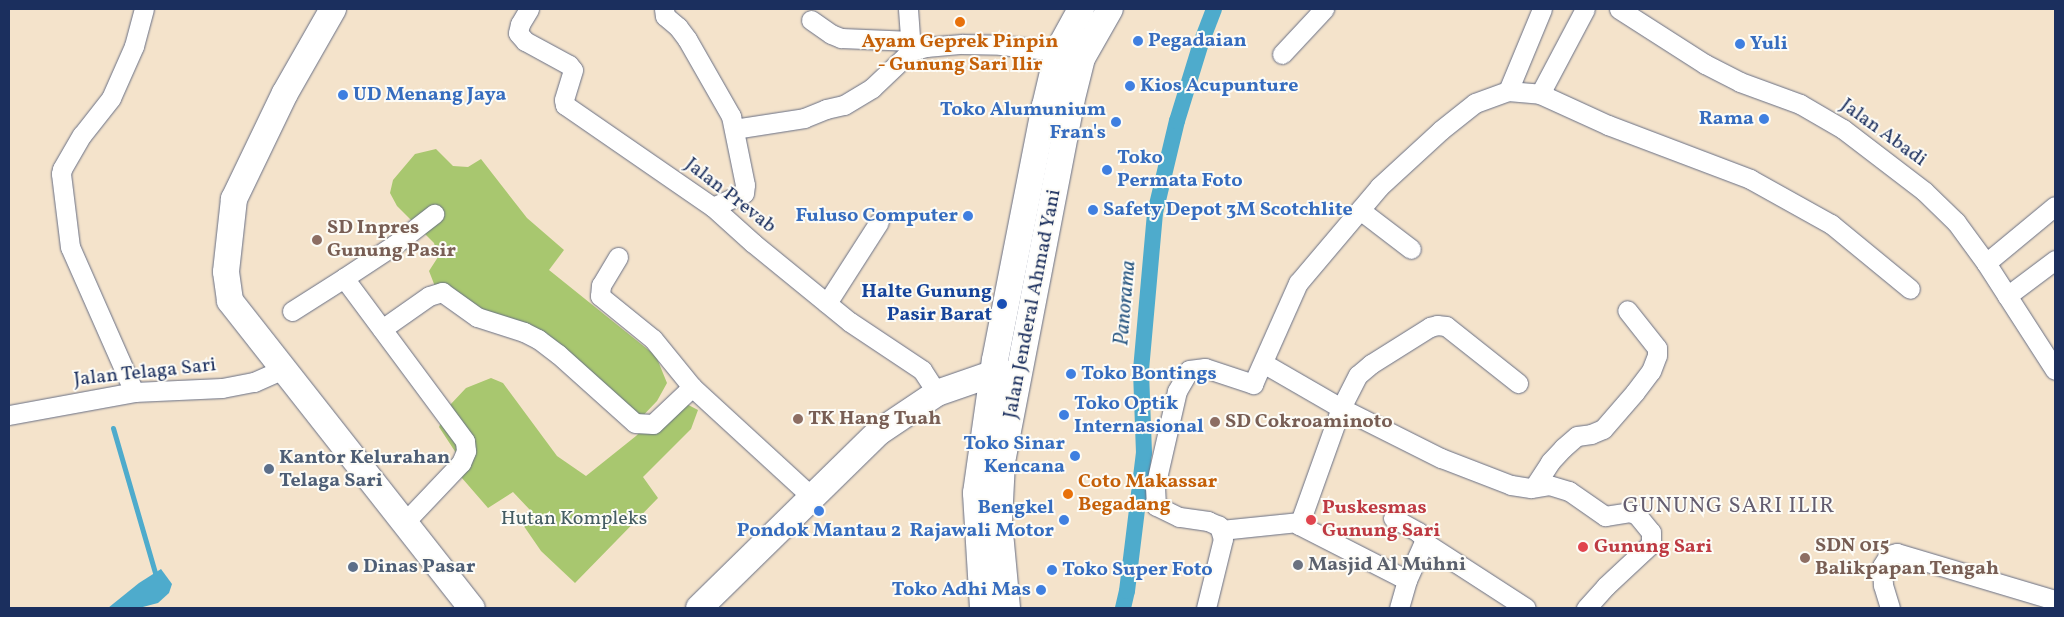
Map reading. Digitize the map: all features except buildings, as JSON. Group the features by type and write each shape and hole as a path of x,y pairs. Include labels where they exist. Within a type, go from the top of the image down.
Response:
{"main road":[{"path":"334,9 285,93 234,199 226,272 230,301 472,608"},
{"name":"Jalan Jenderal Ahmad Yani","path":"983,608 976,493 992,374 1045,106 1058,51 1081,9"},
{"name":"Jalan Jenderal Ahmad Yani","path":"1006,608 999,521 1002,467 1071,102 1082,58 1110,9"},
{"path":"699,608 811,496 879,432 937,393 968,366 997,345 1025,344"},
{"path":"937,393 992,374 1019,374"}],"street":[{"path":"134,392 70,247 61,174 82,135 111,98 134,46 144,9"},
{"name":"Jalan Prevab","path":"528,9 518,33 525,41 570,65 573,70 564,100 565,105 714,207 753,243 850,322 922,370 937,393"},
{"path":"664,9 665,16 688,39 706,73 721,94 728,108 734,129 745,185 744,193 714,207"},
{"path":"734,129 759,123 804,118 826,109 844,105 872,88 912,46 908,9"},
{"path":"1282,54 1324,9"},
{"path":"1508,91 1542,9"},
{"path":"1540,94 1585,9"},
{"name":"Jalan Abadi","path":"1619,9 1706,64 1740,82 1800,104 1843,129 1924,191 1956,222 1986,263 2055,370"},
{"path":"811,20 831,34 841,38 912,46 962,44 1058,51"},
{"path":"1206,608 1224,539 1221,530 1219,526 1208,521 1179,517 1156,506 1155,488 1178,392 1189,370 1205,368 1253,384 1298,284 1379,187 1440,130 1476,103 1508,91 1540,94 1608,125 1750,179 1831,224 1910,289"},
{"path":"1986,263 2055,206"},
{"path":"1360,210 1411,250"},
{"path":"292,311 394,245 434,214"},
{"path":"827,303 879,222"},
{"path":"618,258 601,285 600,296 653,339 692,387 811,496"},
{"path":"2007,296 2055,260"},
{"path":"344,278 463,436 466,447 461,463 404,523"},
{"path":"382,329 429,296 442,292 477,317 524,332 538,339 558,354 635,423 653,424 692,387"},
{"path":"1534,487 1550,462 1563,448 1577,436 1591,434 1602,428 1635,392 1651,371 1657,355 1657,348 1627,310"},
{"path":"1298,522 1341,408 1358,376 1371,364 1430,327 1437,325 1446,326 1518,383"},
{"path":"1263,363 1341,408 1441,458 1511,485 1534,487 1549,485 1569,491 1606,516 1634,513 1651,532 1651,544 1606,586 1586,608"},
{"name":"Jalan Telaga Sari","path":"9,415 134,392 230,386 254,382 283,369"},
{"path":"1393,518 1418,532 1423,536 1424,542 1407,580 1399,608"},
{"path":"1221,530 1298,522"},
{"path":"1298,522 1301,526 1407,580"},
{"path":"1424,542 1526,608"},
{"path":"1890,608 1883,585 1882,566 1889,555 1897,553 2054,601"}],"green space":[{"path":"436,149 453,166 468,167 481,159 527,218 564,250 549,270 656,356 667,383 657,401 634,425 542,350 436,289 429,271 438,257 434,243 397,206 390,193 393,180 415,154"},
{"name":"Hutan Kompleks","path":"491,378 503,383 557,456 586,476 636,436 675,398 698,410 691,429 643,477 658,498 575,583 541,551 519,519 530,510 513,492 488,508 455,470 458,456 439,427 450,405 466,388"}],"water":[{"path":"161,569 172,584 169,593 158,603 139,608 108,608 139,583"}],"waterway":[{"name":"Panorama","path":"1123,608 1127,591 1144,453 1141,370 1155,213 1177,121 1201,43 1214,9"},
{"path":"113,428 155,573"}],"place":[{"name":"Ayam Geprek Pinpin - Gunung Sari Ilir","path":"960,22"},
{"name":"Pegadaian","path":"1138,41"},
{"name":"Yuli","path":"1740,44"},
{"name":"Kios Acupunture","path":"1130,86"},
{"name":"UD Menang Jaya","path":"343,95"},
{"name":"Rama","path":"1764,119"},
{"name":"Toko Alumunium Fran's","path":"1116,122"},
{"name":"Toko Permata Foto","path":"1107,170"},
{"name":"Safety Depot 3M Scotchlite","path":"1093,210"},
{"name":"Fuluso Computer","path":"968,216"},
{"name":"SD Inpres Gunung Pasir","path":"317,240"},
{"name":"Halte Gunung Pasir Barat","path":"1002,304"},
{"name":"Toko Bontings","path":"1071,374"},
{"name":"Toko Optik Internasional","path":"1064,415"},
{"name":"TK Hang Tuah","path":"798,419"},
{"name":"SD Cokroaminoto","path":"1215,422"},
{"name":"Toko Sinar Kencana","path":"1075,456"},
{"name":"Kantor Kelurahan Telaga Sari","path":"269,469"},
{"name":"Coto Makassar Begadang","path":"1068,494"},
{"name":"Pondok Mantau 2","path":"819,511"},
{"name":"Bengkel Rajawali Motor","path":"1064,520"},
{"name":"Puskesmas Gunung Sari","path":"1311,520"},
{"name":"Gunung Sari","path":"1583,547"},
{"name":"SDN 015 Balikpapan Tengah","path":"1805,558"},
{"name":"Masjid Al Muhni","path":"1298,565"},
{"name":"Dinas Pasar","path":"353,567"},
{"name":"Toko Super Foto","path":"1052,570"},
{"name":"Toko Adhi Mas","path":"1041,590"}],"district":[{"name":"GUNUNG SARI ILIR","path":"1729,507"}]}
